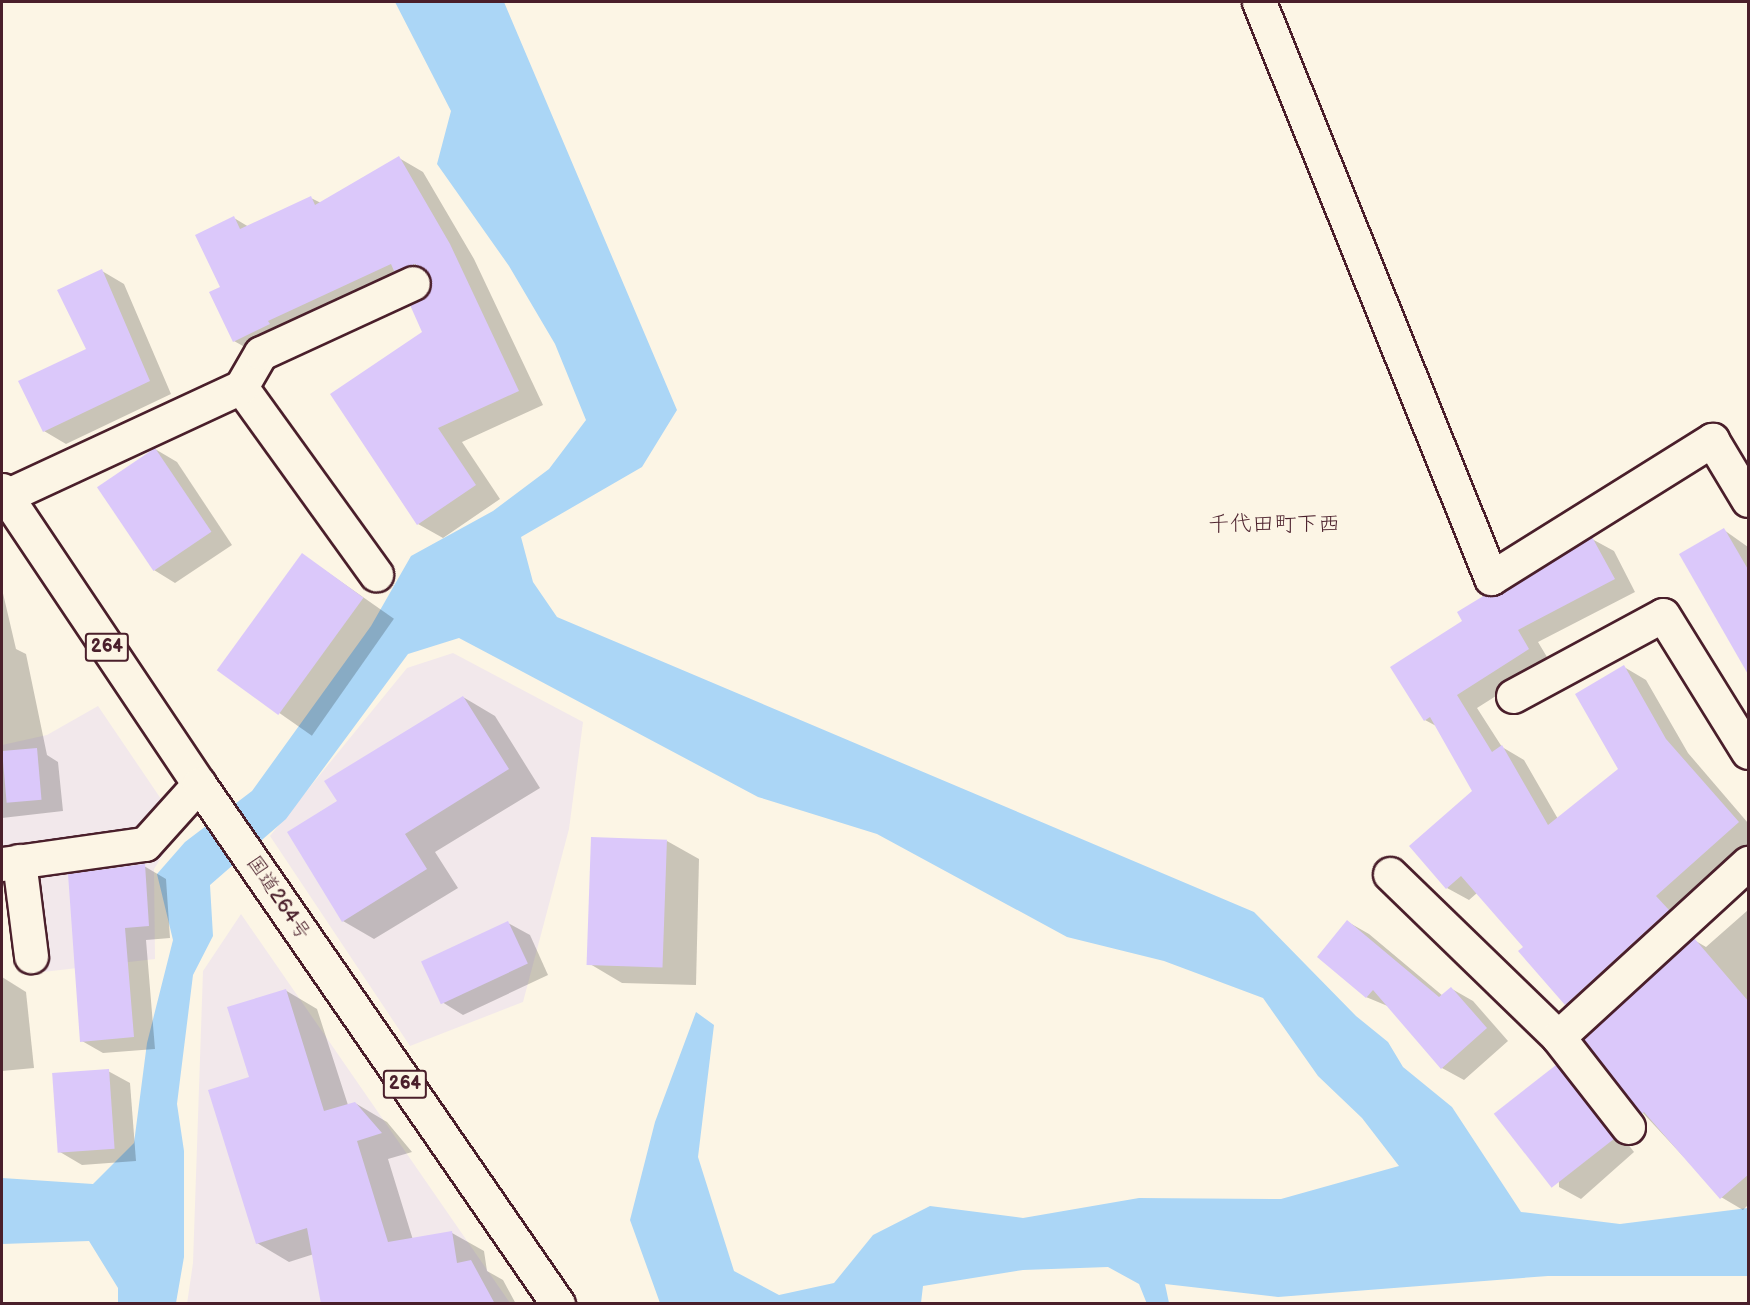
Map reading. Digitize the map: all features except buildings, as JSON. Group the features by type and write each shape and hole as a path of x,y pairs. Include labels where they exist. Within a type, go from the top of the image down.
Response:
{"main road":[{"path":"1259,2 1491,578 1712,440 1749,500"},
{"path":"4,493 241,387 261,353 413,283"},
{"path":"241,387 376,574"},
{"name":"国道264号","path":"4,493 206,795 558,1304"},
{"path":"1513,696 1663,615 1739,719 1749,752"},
{"path":"31,956 10,862 145,844 206,795"},
{"path":"1558,1038 1749,862"},
{"path":"1390,874 1558,1038 1628,1127"}],"shaded area":[{"path":"453,653 583,722 569,829 523,1002 410,1046 270,836 407,668"},
{"path":"98,706 180,827 154,869 155,959 43,972 29,844 2,847 2,745 47,735"},
{"path":"241,914 510,1303 187,1304 193,1263 203,971"}],"water":[{"path":"395,2 504,2 677,410 642,467 521,537 533,582 557,617 1254,912 1356,1016 1388,1042 1403,1067 1452,1107 1521,1212 1620,1224 1748,1208 1748,1276 1548,1276 1278,1297 1165,1284 1169,1303 1147,1304 1139,1284 1108,1267 1023,1270 923,1286 921,1303 660,1303 630,1220 655,1122 696,1012 714,1025 698,1157 734,1271 779,1295 834,1283 873,1235 930,1206 1023,1218 1139,1198 1281,1199 1399,1166 1362,1118 1318,1076 1263,998 1164,961 1067,937 877,834 758,797 459,638 408,654 286,819 210,885 213,936 193,975 177,1104 184,1151 184,1257 176,1303 118,1303 118,1288 89,1241 2,1244 2,1178 93,1184 134,1143 147,1043 173,940 157,874 185,842 252,791 371,626 411,556 493,511 549,469 586,420 555,344 509,266 437,164 451,111"}],"district":[{"name":"千代田町下西","path":"1274,525"}]}
